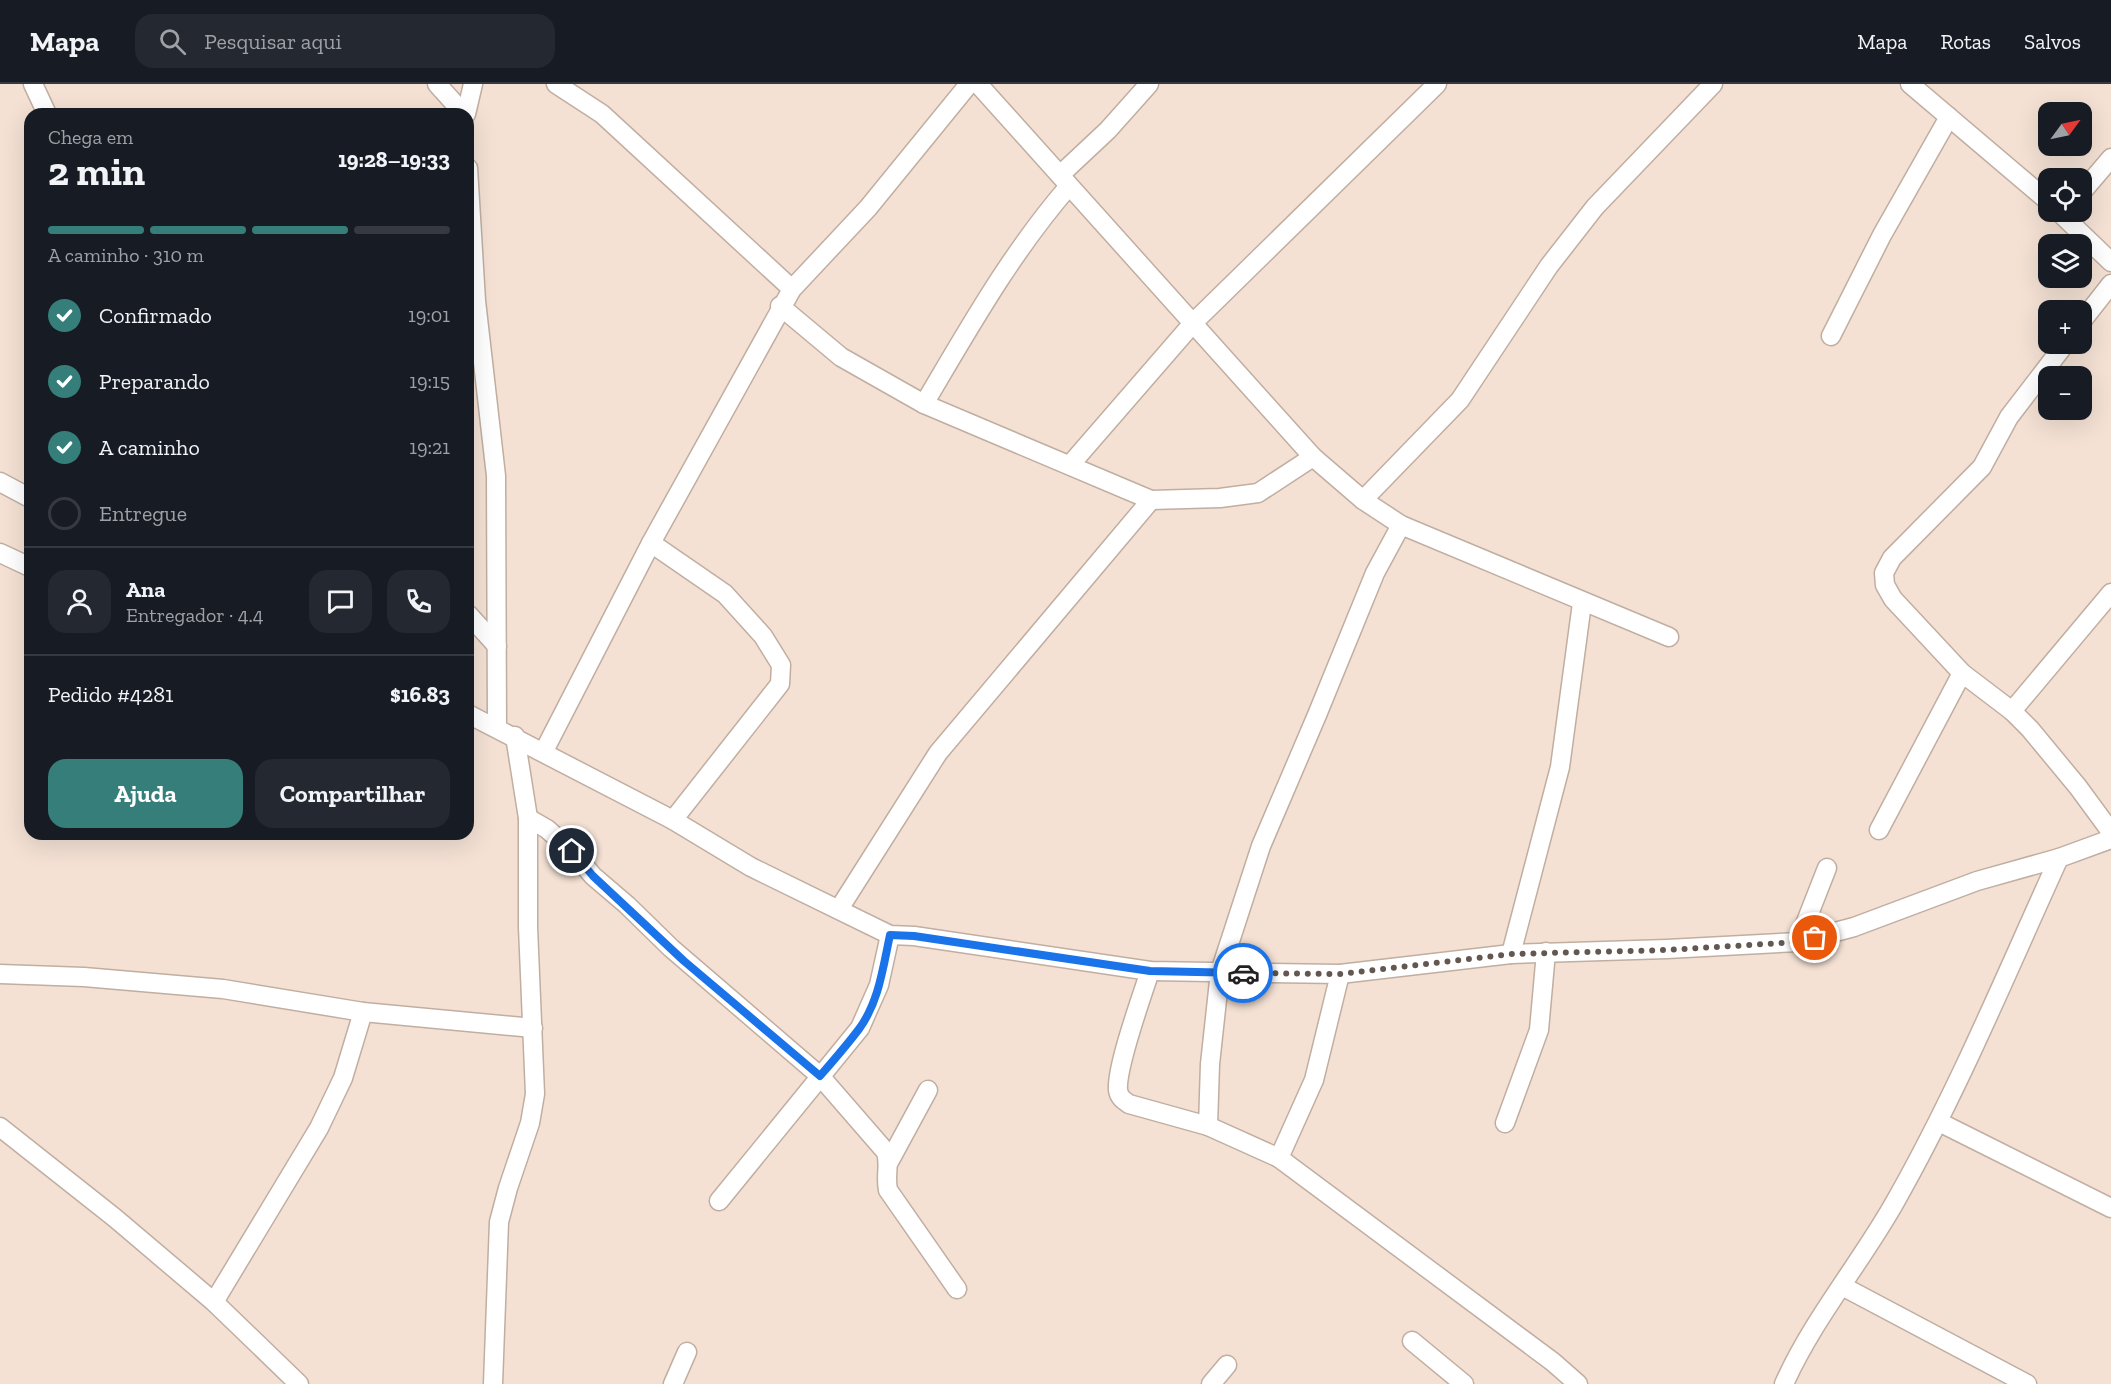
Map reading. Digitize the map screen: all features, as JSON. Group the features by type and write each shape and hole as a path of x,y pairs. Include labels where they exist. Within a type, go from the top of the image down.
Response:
{"street":[{"path":"33,84 44,108"},
{"path":"437,84 459,108"},
{"path":"467,108 473,84"},
{"path":"556,84 573,92 602,114 792,289"},
{"path":"544,751 651,543 780,306 792,289 862,215 969,84"},
{"path":"978,84 1194,322 1312,457 1363,500 1401,525 1582,603 1669,637"},
{"path":"924,404 986,299 1065,180 1149,84"},
{"path":"1070,465 1194,322 1437,84"},
{"path":"1363,500 1460,400 1549,266 1594,207 1713,84"},
{"path":"1910,84 2038,192"},
{"path":"1831,336 1887,225 1949,117"},
{"path":"2092,180 2111,158"},
{"path":"2071,222 2111,262"},
{"path":"2092,308 2111,284"},
{"path":"780,306 841,357 924,404 1151,500 1220,498 1258,493 1312,457"},
{"path":"474,319 496,476 497,728"},
{"path":"2057,354 2009,417 1982,466 1892,558 1884,573 1885,585 1893,599 1962,673 2012,711 2078,787 2111,832"},
{"path":"0,482 24,495"},
{"path":"840,909 938,753 1151,500"},
{"path":"1208,1126 1210,1064 1220,972 1261,846 1375,573 1401,525"},
{"path":"651,543 725,594 763,636 781,665 780,684 673,820"},
{"path":"0,553 24,564"},
{"path":"2012,711 2111,593"},
{"path":"1511,954 1560,766 1582,603"},
{"path":"474,621 497,646"},
{"path":"1880,830 1962,673"},
{"path":"474,717 544,751 673,820 751,867 890,935 914,936 1150,971 1340,974 1511,954 1667,950 1798,942 1854,927 1977,880 2059,858 2111,839"},
{"path":"493,1384 500,1222 508,1188 530,1123 536,1069 528,818 515,736"},
{"path":"528,818 547,829 572,851 593,876 684,961 820,1076 886,1152 889,1162"},
{"path":"1784,1384 1800,1348 1893,1205 1939,1122 2059,858"},
{"path":"1798,942 1827,868"},
{"path":"719,1201 860,1028 879,985 890,935"},
{"path":"1505,1123 1539,1030 1546,952"},
{"path":"1150,971 1125,1057 1118,1087 1119,1096 1129,1104 1208,1126 1279,1158 1553,1362 1578,1384"},
{"path":"0,974 84,977 223,989 363,1012 533,1028"},
{"path":"1279,1158 1314,1080 1340,974"},
{"path":"214,1302 319,1128 343,1078 363,1012"},
{"path":"928,1090 889,1162 885,1177 888,1190 957,1289"},
{"path":"1939,1122 2111,1208"},
{"path":"0,1127 115,1218 214,1302 299,1384"},
{"path":"1842,1286 2027,1384"},
{"path":"1412,1341 1464,1384"},
{"path":"673,1384 687,1352"},
{"path":"1211,1384 1227,1365"}],"way so far":[{"path":"1243,973 1340,974 1511,954 1667,950 1798,942 1815,938"}],"route":[{"path":"572,851 593,876 627,905 684,961 740,1011 820,1076 860,1028 870,1008 879,985 890,935 914,936 1150,971 1243,973"}]}
